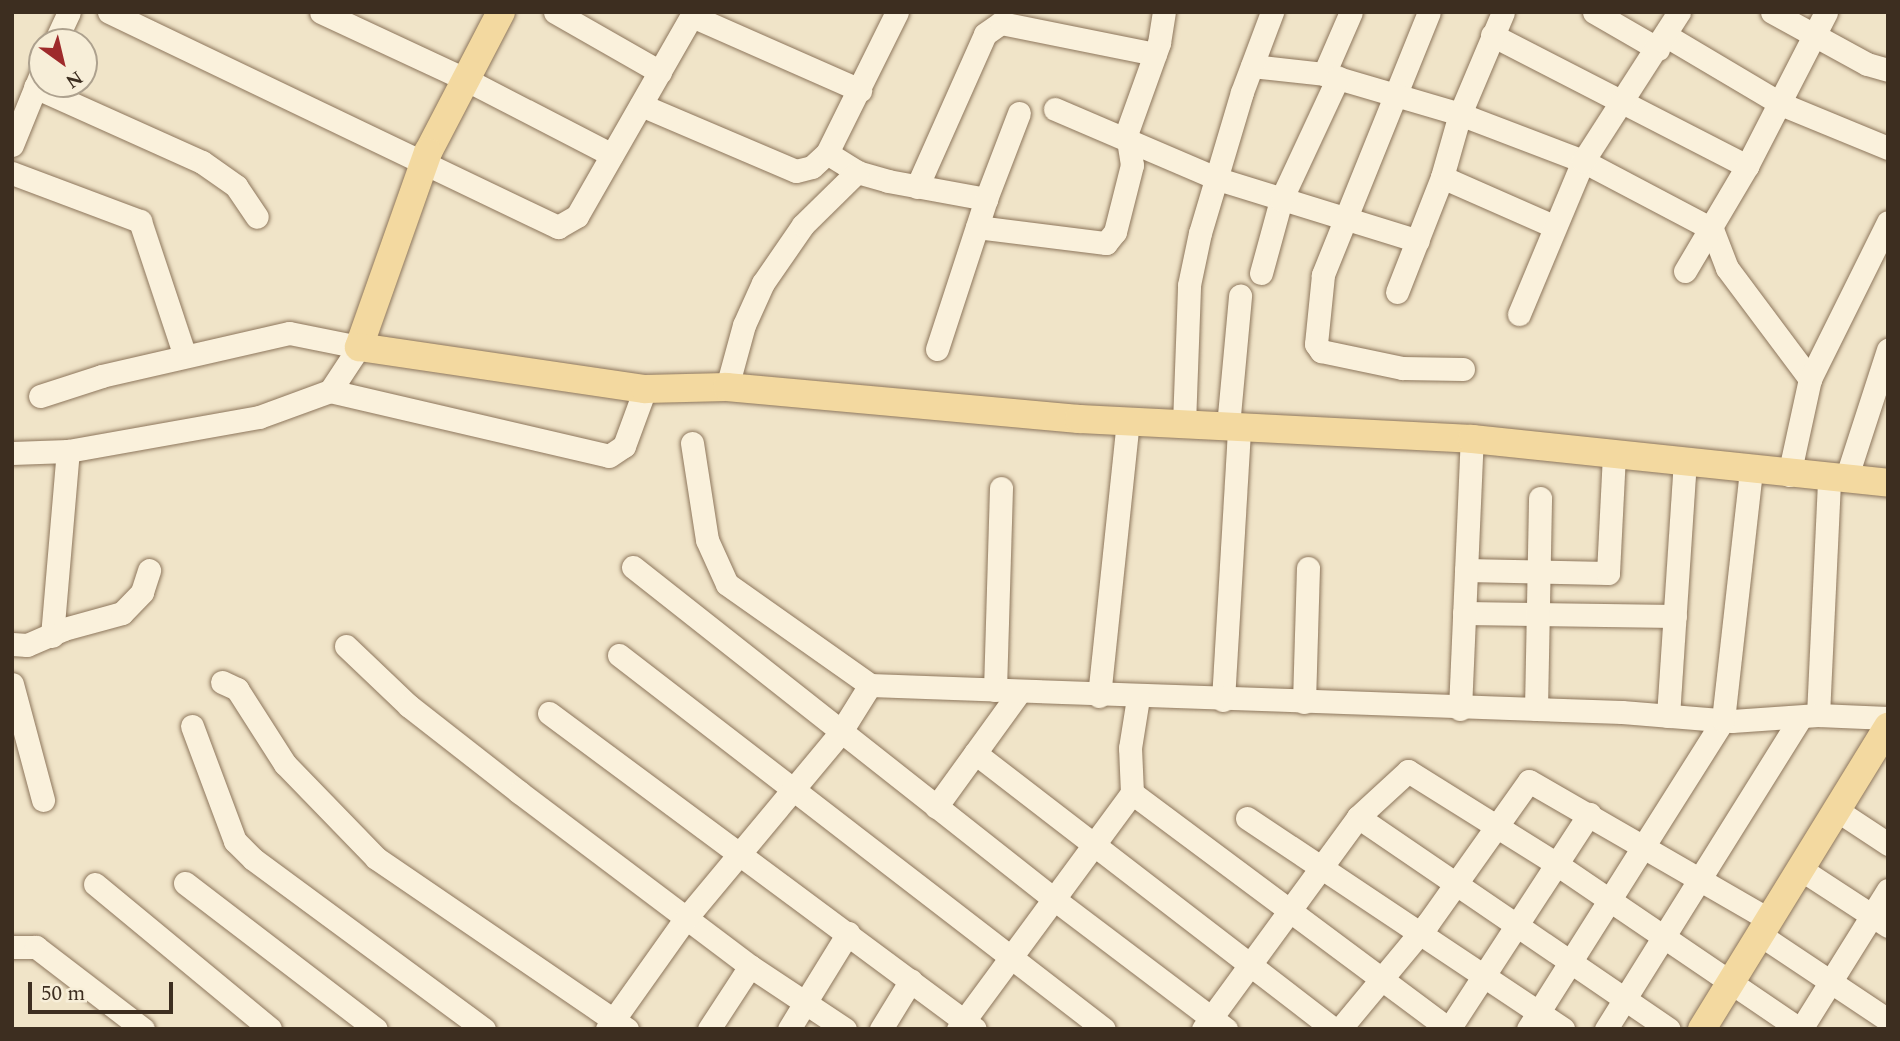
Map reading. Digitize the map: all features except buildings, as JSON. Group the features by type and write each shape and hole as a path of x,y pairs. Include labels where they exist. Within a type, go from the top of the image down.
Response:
{"main road":[{"path":"501,12 425,163 359,347 645,388 727,387 1128,421 1472,439 1789,475 1888,483"},
{"path":"1702,1029 1835,809 1880,756 1888,727"}],"street":[{"path":"62,28 69,12"},
{"path":"109,12 558,227 577,216 693,14 860,90"},
{"path":"321,12 465,79 612,155"},
{"path":"555,12 660,72"},
{"path":"641,105 796,170 812,167 827,153 897,12"},
{"path":"976,227 1106,243 1115,232 1132,164 1127,141 1155,54 1164,12"},
{"path":"1184,424 1189,285 1200,233 1252,66 1272,12"},
{"path":"1261,273 1281,200 1331,76 1352,12"},
{"path":"1429,12 1399,93 1323,275 1318,348 1402,368 1463,369"},
{"path":"1397,292 1442,177 1460,114 1503,12"},
{"path":"1594,12 1662,42 1780,104 1888,148"},
{"path":"1519,314 1553,226 1583,161 1679,12"},
{"path":"1772,12 1867,64 1888,70"},
{"path":"1685,271 1747,166 1826,12"},
{"path":"917,187 985,34 994,27 1009,21 1155,54"},
{"path":"1492,35 1747,166"},
{"path":"1252,66 1331,76 1399,93 1460,114 1583,161 1712,229 1727,268 1810,379"},
{"path":"12,145 17,119 28,98"},
{"path":"76,98 202,162 236,186 257,217"},
{"path":"1055,109 1218,178 1345,222 1418,242"},
{"path":"937,349 986,198 1019,113"},
{"path":"827,153 857,172 917,187 986,198"},
{"path":"727,387 744,325 764,283 803,225 857,172"},
{"path":"12,173 139,221 185,356"},
{"path":"1442,177 1553,226"},
{"path":"1789,475 1810,379 1888,222"},
{"path":"1223,699 1240,296"},
{"path":"40,396 185,356 289,333 359,347 330,391"},
{"path":"1606,1029 1699,879 1810,716 1837,479 1888,350"},
{"path":"12,453 68,451 258,417 330,391 609,456 624,446 645,388"},
{"path":"1099,696 1128,421"},
{"path":"1460,709 1472,439"},
{"path":"692,443 707,540 727,584 870,685 1138,698 1536,709 1723,720 1810,716 1888,718"},
{"path":"52,636 68,451"},
{"path":"1466,570 1536,569 1608,573 1614,455"},
{"path":"1668,716 1685,463"},
{"path":"1533,1020 1723,720 1752,471"},
{"path":"995,690 1001,488"},
{"path":"1536,709 1534,614 1540,498"},
{"path":"633,567 1213,1025 1250,965 1319,867 1358,817 1408,771 1555,863 1800,1029 1830,981 1880,921 1888,890"},
{"path":"1304,702 1308,568"},
{"path":"12,644 27,645 122,613 142,592 149,570"},
{"path":"1464,613 1675,616"},
{"path":"346,646 409,706 685,918 750,966 845,1029"},
{"path":"619,655 1104,1029"},
{"path":"222,682 237,689 303,785 376,858 615,1025 685,918 840,733 870,685"},
{"path":"12,684 43,800"},
{"path":"936,807 1020,691"},
{"path":"549,713 911,980 965,1026 1132,793 1129,748 1138,698"},
{"path":"192,726 235,841 253,859 484,1029"},
{"path":"975,753 1018,782 1094,846 1334,1029"},
{"path":"1340,1029 1420,933 1494,825 1528,781 1699,879 1830,981 1888,1020"},
{"path":"1132,793 1288,910 1383,977 1449,1029 1514,924 1589,814"},
{"path":"1835,809 1888,844"},
{"path":"1358,817 1669,1029"},
{"path":"1247,818 1482,976 1533,1020 1563,1029"},
{"path":"1799,868 1880,921"},
{"path":"186,883 376,1029"},
{"path":"95,884 270,1029"},
{"path":"789,1029 848,933"},
{"path":"12,947 36,947 143,1029"},
{"path":"709,1029 750,966"},
{"path":"881,1029 911,980"}]}
